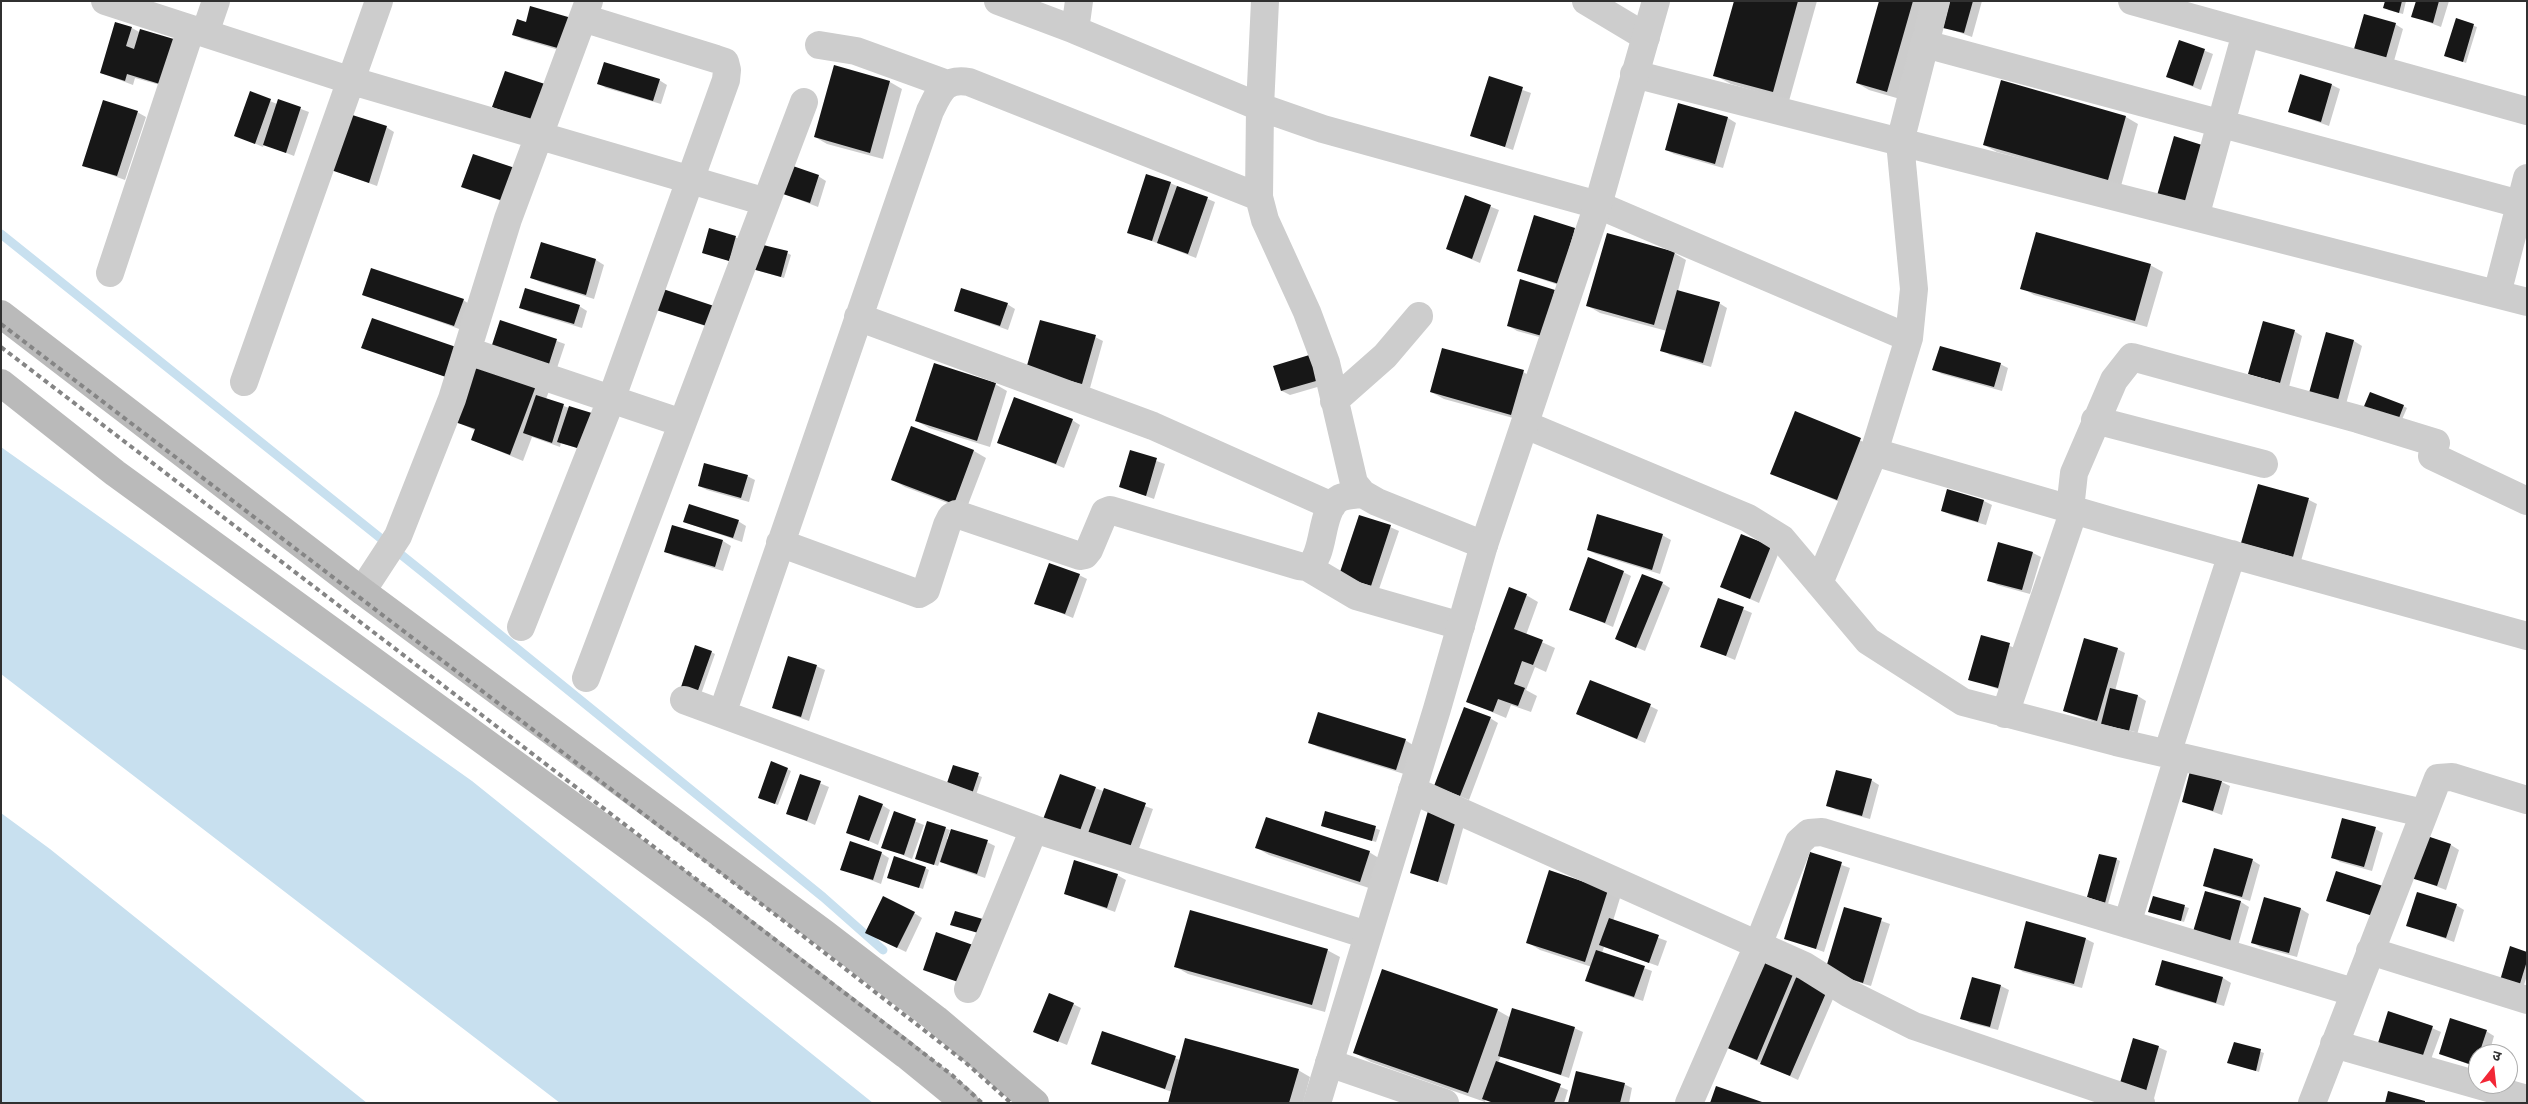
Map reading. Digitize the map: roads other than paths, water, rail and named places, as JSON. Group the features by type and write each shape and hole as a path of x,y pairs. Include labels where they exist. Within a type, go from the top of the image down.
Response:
{"main road":[{"path":"1,314 362,591 936,1019 1035,1103"},
{"path":"1,383 115,473 720,913 906,1055 965,1103"}],"street":[{"path":"110,273 198,31 216,1"},
{"path":"244,382 349,80 379,1"},
{"path":"998,1 1075,30 1260,108 1324,129 1598,205 1909,338"},
{"path":"1075,30 1079,1"},
{"path":"1265,1 1260,108 1259,197 1265,220 1318,339 1354,483 1363,494 1484,545"},
{"path":"1586,1 1646,37"},
{"path":"1317,1103 1484,545 1526,425 1598,205 1656,1"},
{"path":"1819,583 1874,452 1909,338 1914,290 1900,142 1936,1"},
{"path":"2132,1 2527,111"},
{"path":"113,2 349,80 766,202"},
{"path":"362,591 398,536 468,352 508,220 586,10 725,62 727,70 726,80 688,180 611,400 521,627"},
{"path":"2195,217 2246,33"},
{"path":"1926,44 2220,123 2525,196 2497,294"},
{"path":"819,45 856,52 947,84"},
{"path":"1634,74 2527,302"},
{"path":"722,714 930,111 947,84 956,80 969,82 1259,197"},
{"path":"586,678 804,102"},
{"path":"858,316 1153,426 1332,506"},
{"path":"1334,402 1385,356 1419,316"},
{"path":"468,352 682,423"},
{"path":"2005,714 2072,510 2074,473 2095,420 2114,380 2132,357 2358,419 2434,450 2527,501"},
{"path":"2095,420 2264,464"},
{"path":"1526,425 1748,518 1782,539 1868,641 1963,702 2173,756 2423,813"},
{"path":"1874,452 2072,510 2527,636"},
{"path":"1307,566 1314,560 1332,506 1342,497 1363,494"},
{"path":"780,543 919,594 926,590 946,525 951,517 956,514 1080,556 1085,555 1089,550 1105,512 1110,510 1299,566 1307,566 1356,596 1461,626"},
{"path":"2127,924 2173,756 2232,554"},
{"path":"684,700 1034,829 1367,935"},
{"path":"2312,1103 2353,992 2438,778 2444,776 2527,800"},
{"path":"1412,790 1805,966 1848,993 1914,1026 2142,1103"},
{"path":"968,989 1034,829"},
{"path":"1689,1103 1758,946 1799,842 1809,833 1822,832 2353,992"},
{"path":"2370,951 2527,1000"},
{"path":"2334,1044 2527,1099"},
{"path":"1329,1063 1445,1103"}],"water":[{"path":"1,447 472,781 873,1103 560,1103 1,674"},
{"path":"1,813 50,849 367,1103 1,1103"}],"waterway":[{"path":"1,234 424,573 823,897 883,950"}],"railway":[{"path":"1,324 785,922 965,1062 1011,1103"},
{"path":"1,347 952,1075 982,1103"}]}
